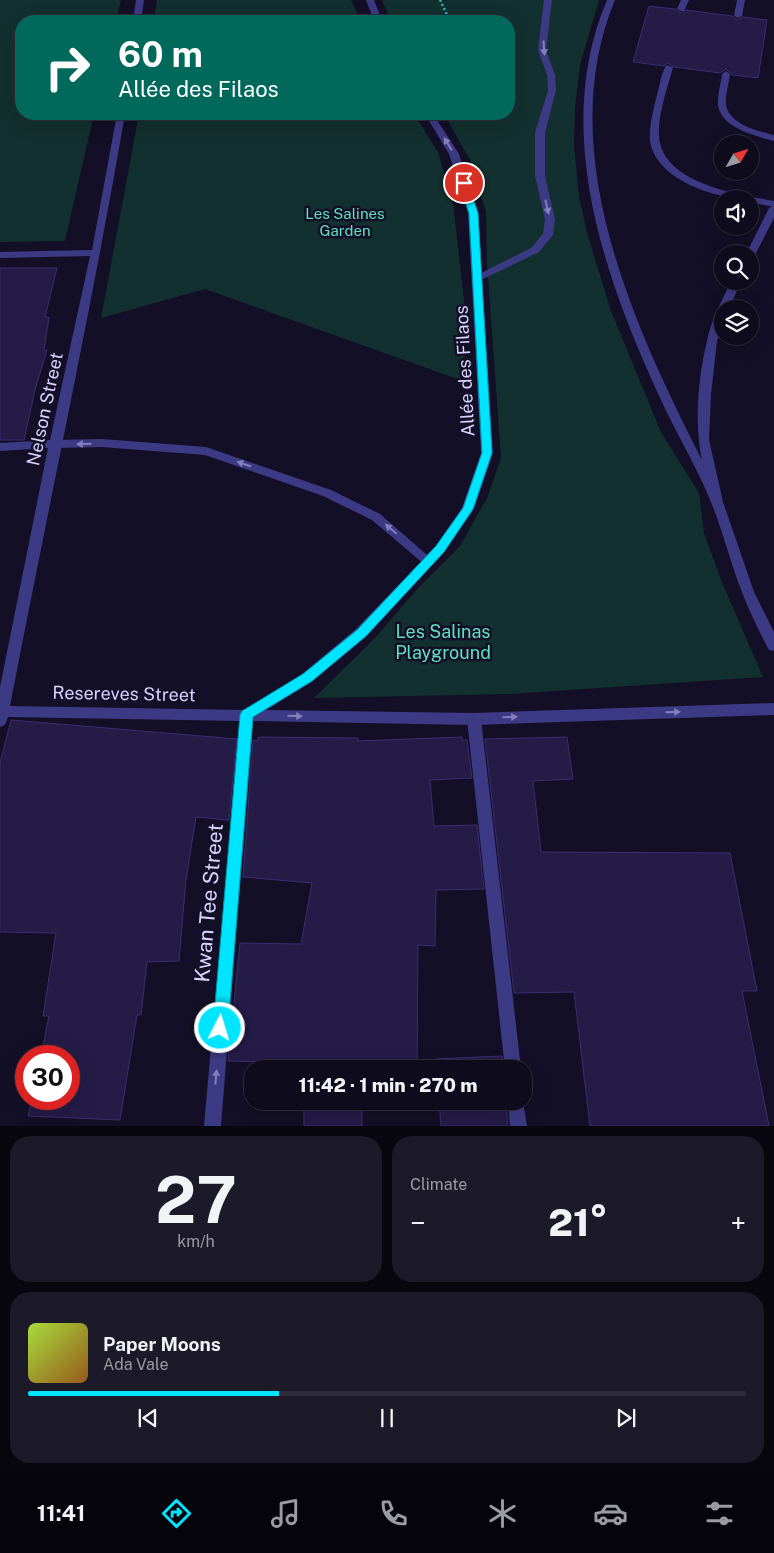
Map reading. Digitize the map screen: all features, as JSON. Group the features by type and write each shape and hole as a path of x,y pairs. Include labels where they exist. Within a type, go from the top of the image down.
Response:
{"street":[{"path":"137,15 140,0"},
{"path":"370,0 376,15"},
{"path":"477,279 535,250 548,234 550,219 540,176 540,133 552,90 551,75 542,50 548,0"},
{"path":"611,0 605,12 594,55 588,104 589,152 597,206 612,263 634,326 662,392 717,502"},
{"path":"681,10 685,0"},
{"path":"738,16 741,0"},
{"path":"669,66 656,128 655,141 658,155 692,183 774,206 755,245"},
{"path":"726,74 722,106 732,122 755,133 774,138"},
{"name":"Nelson Street","path":"1,714 55,444 96,253 119,120"},
{"name":"Allée des Filaos","path":"247,715 307,678 361,633 440,549 468,509 487,453 473,213 454,154 432,120"},
{"path":"0,255 96,253"},
{"path":"714,335 705,394 703,440 717,502 748,592 774,646"},
{"path":"0,447 102,443 206,451 328,493 376,517 428,561"},
{"name":"Resereves Street","path":"1,714 247,715 474,719 774,709"},
{"name":"Kwan Tee Street","path":"212,1126 247,715"},
{"path":"474,719 512,1060"},
{"path":"517,1110 519,1126"}],"path":[{"path":"440,0 447,15"}],"green space":[{"path":"0,0 121,0 117,15 15,15 15,120 93,120 65,241 0,242"},
{"path":"157,0 351,0 358,15 155,15"},
{"name":"Les Salinas Playground","path":"382,0 599,0 580,65 575,108 574,145 579,197 588,236 611,311 661,432 699,493 704,533 721,580 763,677 509,694 314,698 376,637 418,588 460,546 487,498 501,458 487,263 486,212 471,162 447,120 515,120 515,15 388,15"},
{"name":"Les Salines Garden","path":"138,120 418,120 438,152 453,203 467,326 463,381 205,289 101,318"}],"building":[{"path":"649,6 675,9 681,13 686,10 732,16 737,20 743,17 767,20 758,78 732,75 726,69 720,73 675,67 667,63 664,66 633,62"},
{"path":"0,268 57,268 45,317 49,317 44,350 47,350 35,390 24,440 0,440"},
{"path":"11,720 237,739 229,820 196,817 186,880 179,961 147,962 141,1015 137,1015 120,1120 28,1116 29,1110 80,1110 80,1045 43,1045 49,1016 43,1016 56,933 0,932 0,763"},
{"path":"258,737 358,738 358,741 462,737 462,740 467,740 472,778 430,780 434,826 477,825 484,889 436,890 435,946 418,945 417,1060 228,1061 240,943 301,944 312,883 243,877 253,740 258,741"},
{"path":"567,737 573,779 533,781 541,852 730,853 757,991 742,991 769,1126 590,1126 574,992 514,993 485,739"},
{"path":"502,1056 502,1060 435,1060"},
{"path":"304,1110 362,1110 362,1126 304,1126"},
{"path":"440,1110 507,1110 508,1126 441,1126"}],"route":[{"path":"220,1028 247,715 307,678 361,633 440,549 468,509 487,453 473,213 464,183"}]}
